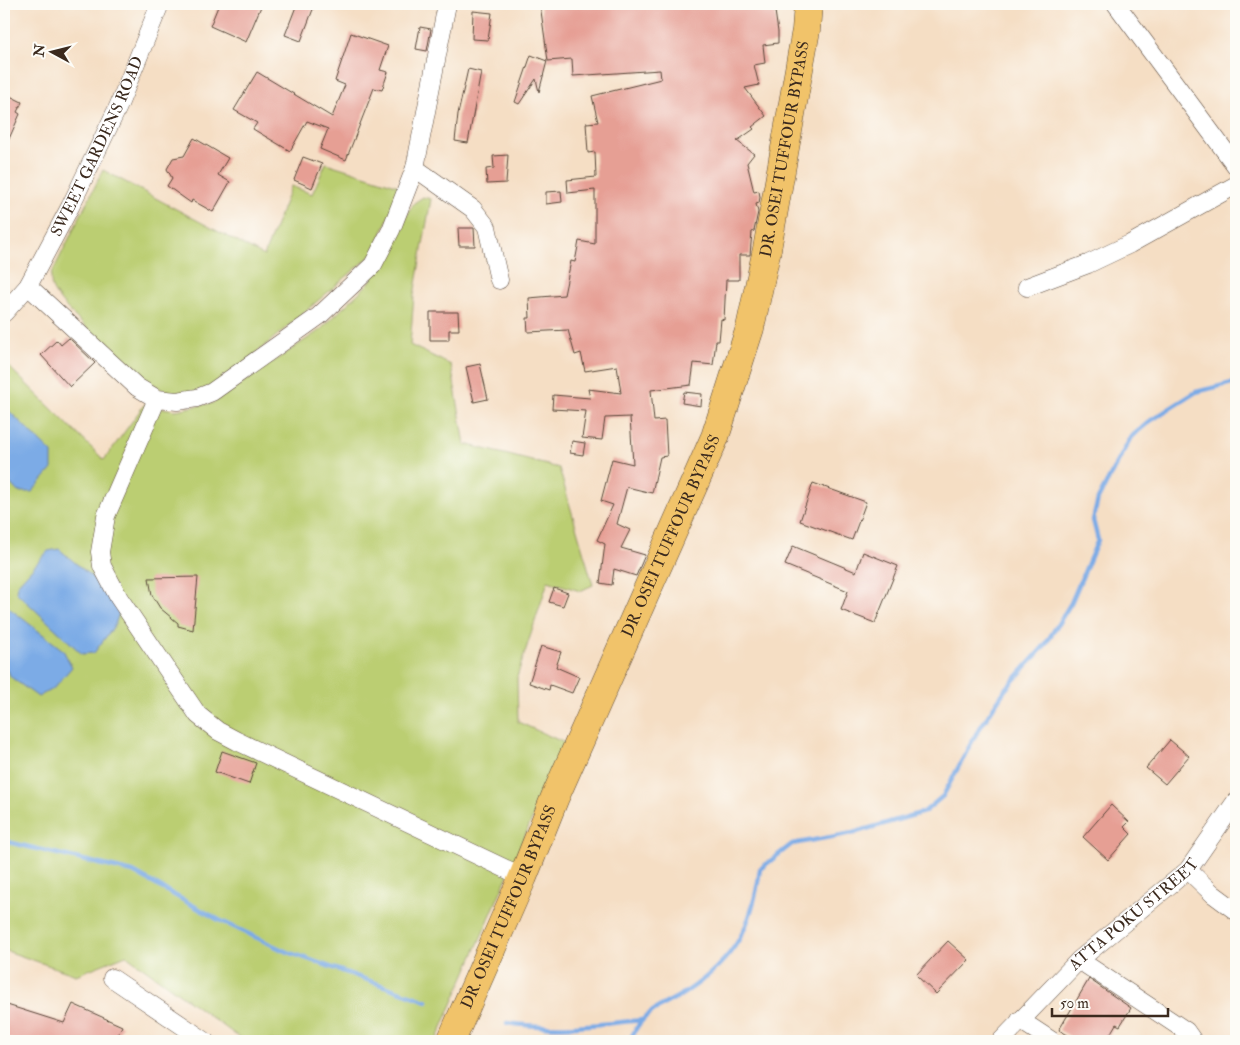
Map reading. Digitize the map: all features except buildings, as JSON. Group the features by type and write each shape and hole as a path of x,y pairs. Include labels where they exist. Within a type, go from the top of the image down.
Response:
{"highway":[{"name":"DR. OSEI TUFFOUR BYPASS","path":"451,1041 523,878 555,797 715,437 750,328 769,239 806,30 808,4"}],"street":[{"name":"SWEET GARDENS ROAD","path":"4,313 28,286 118,107 160,4"},
{"path":"28,286 137,387 158,398 177,401 197,398 212,392 319,316 373,265 391,230 416,168 447,4"},
{"path":"1116,4 1236,166"},
{"path":"416,168 472,209 487,227 499,280"},
{"path":"1027,287 1088,264 1121,248 1236,185"},
{"path":"158,398 106,516 100,552 102,566 119,598 198,715 218,731 237,741 523,878"},
{"name":"ATTA POKU STREET","path":"1002,1041 1079,960 1188,870 1236,801"},
{"path":"1188,870 1213,894 1236,911"},
{"path":"1079,960 1186,1031 1193,1041"},
{"path":"112,978 205,1041"},
{"path":"1020,1020 1052,1041"}],"green space":[{"path":"326,163 402,187 372,255 223,381 210,388 182,394 168,392 157,387 104,345 69,311 52,287 51,275 103,170 264,256 291,186 312,194"},
{"path":"423,197 431,199 414,295 410,345 451,365 465,444 559,468 593,585 580,591 548,581 517,677 518,722 565,743 436,1041 244,1041 126,955 76,975 4,950 4,362 104,460 144,405 176,410 213,403 320,330 369,283 414,203"}],"water":[{"path":"4,406 52,453 52,469 32,492 18,492 4,477"},
{"path":"59,549 113,595 120,610 115,625 94,653 82,654 16,592 17,585 48,551"},
{"path":"9,608 63,650 72,667 54,688 38,697 12,678 4,667 4,609"}],"waterway":[{"path":"629,1041 645,1017 686,992 718,967 729,954 739,940 746,925 757,890 760,869 792,844 853,833 924,812 943,796 976,734 1005,690 1045,645 1071,603 1098,540 1093,520 1098,499 1131,437 1150,421 1196,392 1236,382"},
{"path":"4,841 133,872 219,920 285,951 427,1001"},
{"path":"507,1023 558,1026 642,1020"}]}
